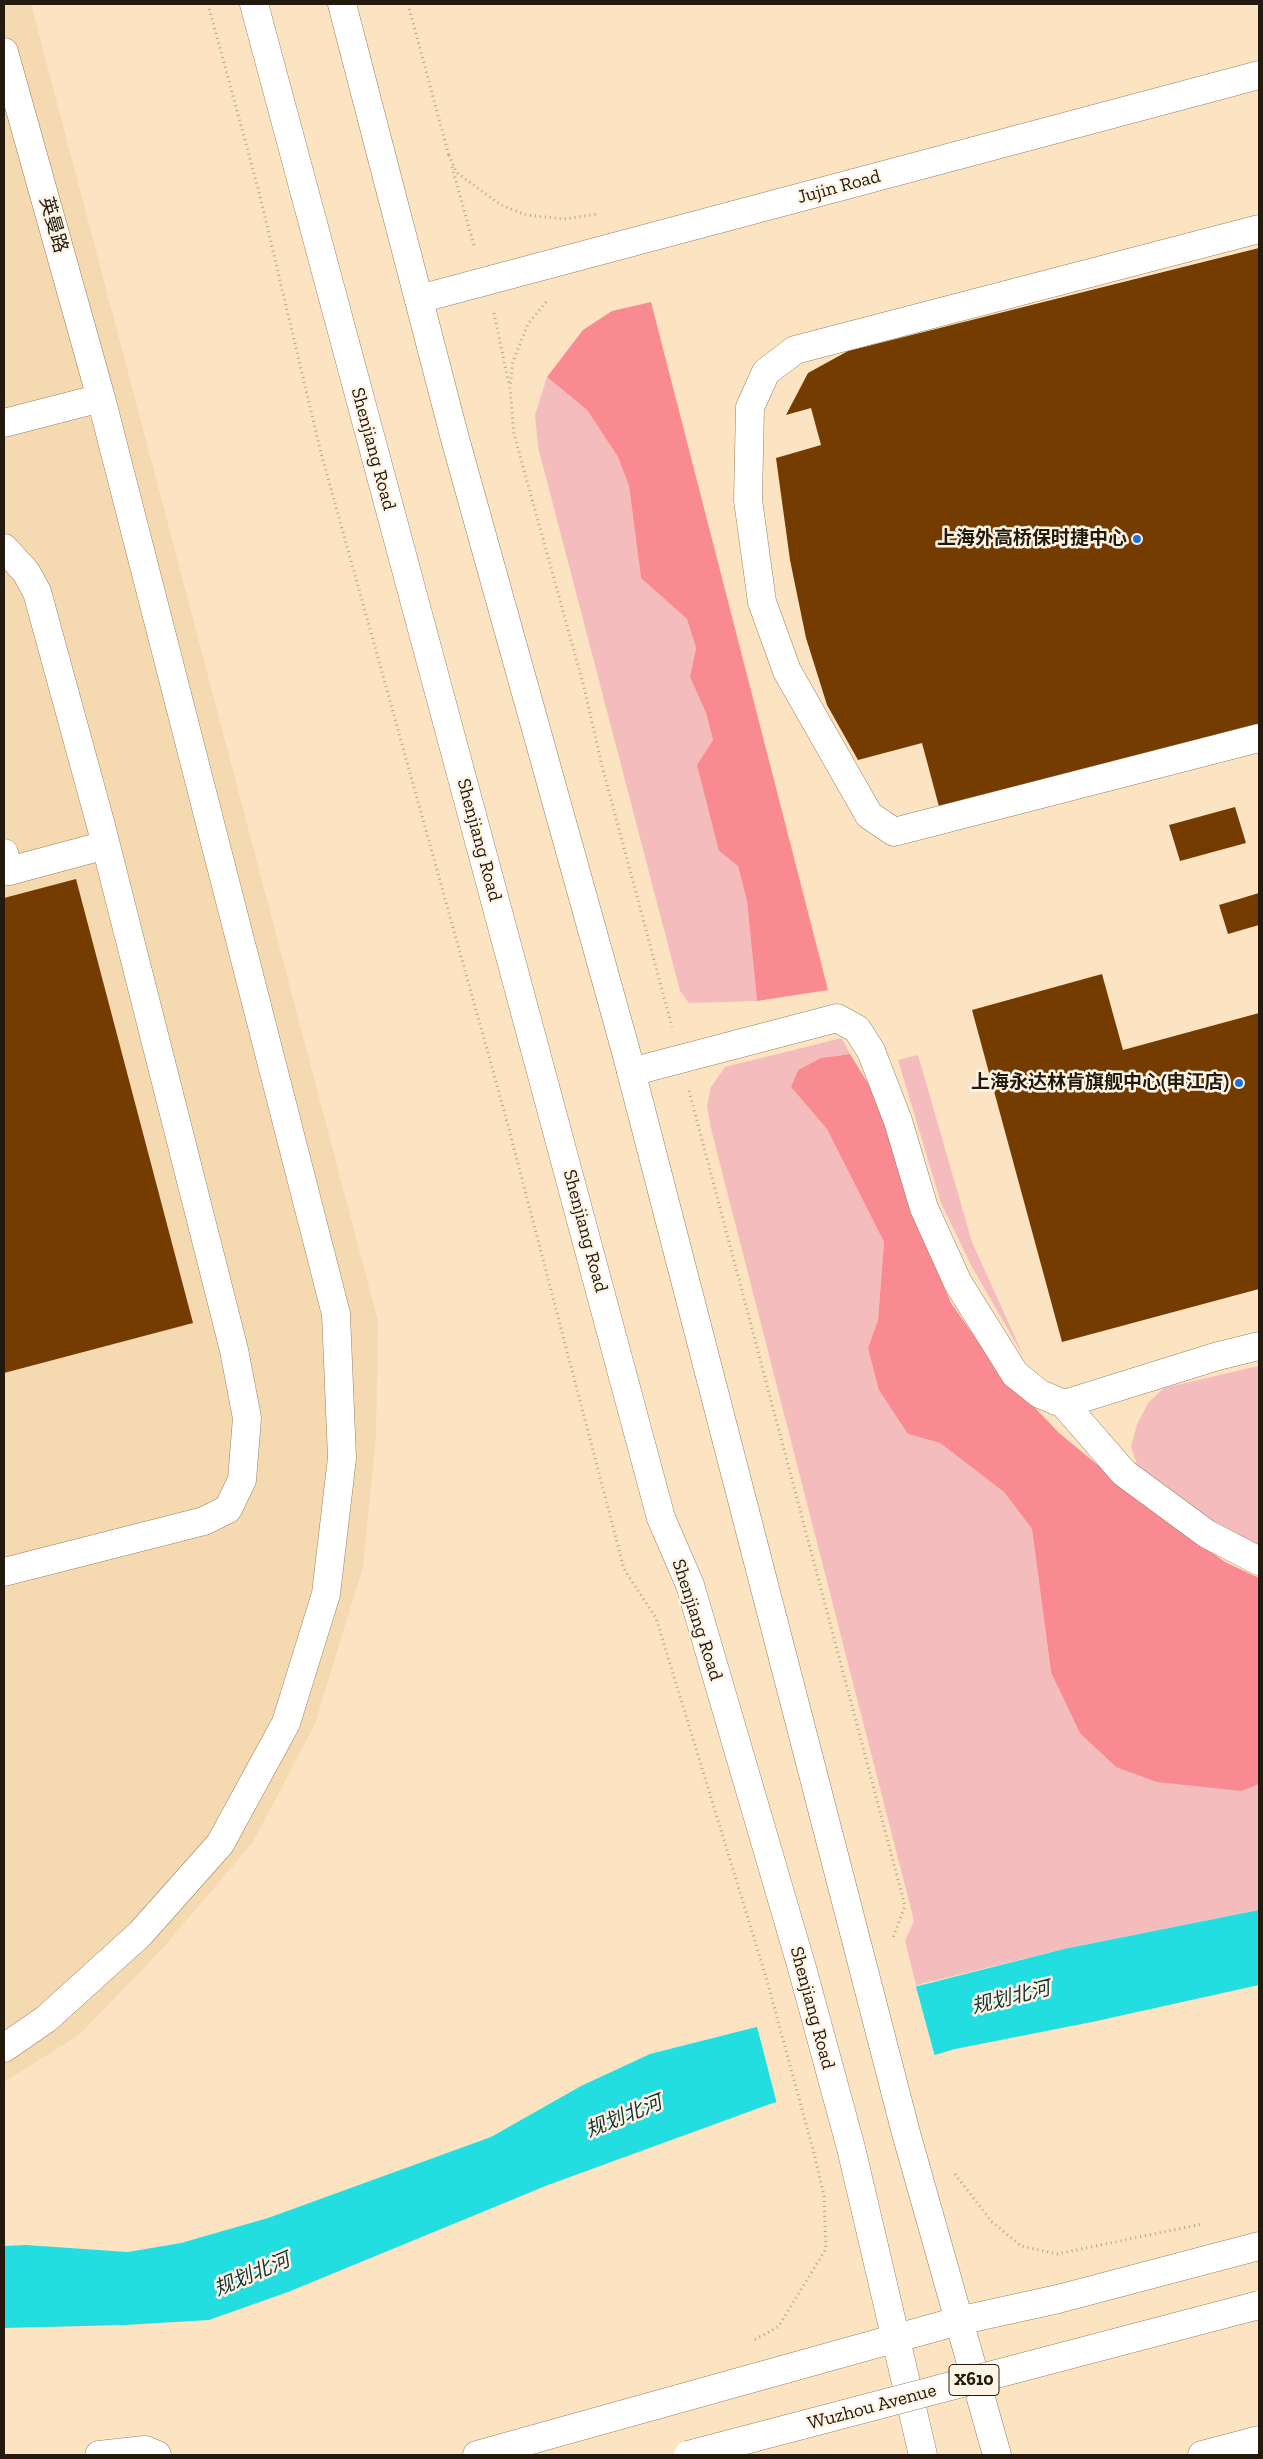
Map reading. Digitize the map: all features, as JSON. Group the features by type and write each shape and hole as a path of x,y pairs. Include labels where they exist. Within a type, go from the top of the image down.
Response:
{"main road":[{"name":"Shenjiang Road","path":"254,4 661,1518 690,1585 802,1968 850,2148 897,2337 923,2455"},
{"path":"342,4 454,435 631,1072 906,2133 996,2455"},
{"name":"英曼路","path":"4,52 101,398 336,1314 342,1458 326,1594 286,1723 220,1844 140,1934 46,2019 4,2048"},
{"name":"Jujin Road","path":"419,299 1259,75"},
{"path":"1259,229 795,350 766,372 750,407 748,500 762,602 788,671 869,815 894,832 1259,738"},
{"path":"4,423 101,398"},
{"path":"4,548 26,572 37,592 106,845 234,1350 247,1418 242,1480 228,1509 204,1521 4,1572"},
{"path":"4,853 8,871 106,845"},
{"path":"631,1072 837,1018 857,1029 871,1051 882,1076 898,1121 924,1208 958,1283 1015,1374 1040,1394 1064,1404 1124,1473 1207,1534 1259,1561"},
{"path":"1064,1404 1218,1356 1259,1346"},
{"path":"477,2455 897,2337 958,2321 1058,2299 1259,2246"},
{"name":"Wuzhou Avenue","path":"688,2455 1259,2305"},
{"path":"1202,2455 1259,2440"},
{"path":"99,2455 146,2450 157,2455"}],"path":[{"path":"208,4 258,188 321,453 506,1118 624,1569 656,1618 766,1977 824,2196 826,2249 778,2327 743,2346"},
{"path":"408,4 469,232 487,281 510,388"},
{"path":"449,155 456,172 501,205 526,215 564,219 598,214"},
{"path":"514,434 584,687 600,762 750,1313 905,1906 891,1944"},
{"path":"952,2170 992,2222 1021,2246 1056,2254 1193,2225 1212,2223"}],"shaded area":[{"path":"4,4 31,4 378,1321 376,1438 363,1567 315,1724 253,1842 163,1948 79,2035 4,2082"},
{"path":"651,302 828,990 757,1001 747,901 738,866 719,851 697,765 713,740 706,713 690,677 696,648 687,619 641,578 629,486 618,457 587,410 547,377 583,330 612,311"},
{"path":"547,377 587,410 618,457 629,486 641,578 687,619 696,648 690,677 706,713 713,740 719,851 738,866 747,901 757,1001 689,1003 680,991 538,447 535,415"},
{"path":"842,1038 850,1054 821,1058 798,1070 791,1087 827,1129 884,1242 878,1320 868,1348 908,1434 940,1443 1004,1492 1032,1529 1051,1672 1242,1791 1259,1784 1259,1910 1064,1949 916,1985 905,1941 914,1921 711,1129 707,1105 711,1087 725,1067"},
{"path":"850,1054 880,1103 912,1212 951,1303 995,1366 1059,1433 1139,1499 1225,1562 1259,1578 1259,1784 1242,1791 1157,1782 1116,1767 1080,1733 1051,1672 1032,1529 1004,1492 940,1443 908,1434 879,1390 868,1348 878,1320 884,1242 827,1129 791,1087 798,1070 821,1058"},
{"path":"918,1055 972,1242 1024,1357 972,1267 941,1203 898,1060"},
{"path":"1258,1366 1259,1551 1183,1506 1139,1471 1131,1446 1137,1424 1148,1403 1164,1388"}],"water":[{"name":"规划北河","path":"1259,1910 1259,1985 1092,2022 955,2049 770,2104 548,2185 288,2292 209,2320 125,2325 4,2328 4,2246 26,2245 128,2252 181,2243 268,2218 491,2137 581,2086 650,2054 1064,1949"}],"pier":[{"path":"915,1983 935,2057 777,2104 756,2023"}],"building":[{"path":"1259,248 1259,733 942,818 922,743 858,760 827,705 806,638 790,560 776,458 821,445 811,408 786,415 808,373 848,351"},
{"path":"1235,807 1246,843 1180,861 1169,825"},
{"path":"76,879 193,1323 4,1373 4,898"},
{"path":"1259,893 1259,925 1228,934 1219,905"},
{"path":"1102,974 1123,1050 1259,1013 1259,1289 1062,1342 972,1010"}],"place":[{"name":"上海外高桥保时捷中心","path":"1137,539"},
{"name":"上海永达林肯旗舰中心(申江店)","path":"1239,1083"}]}
